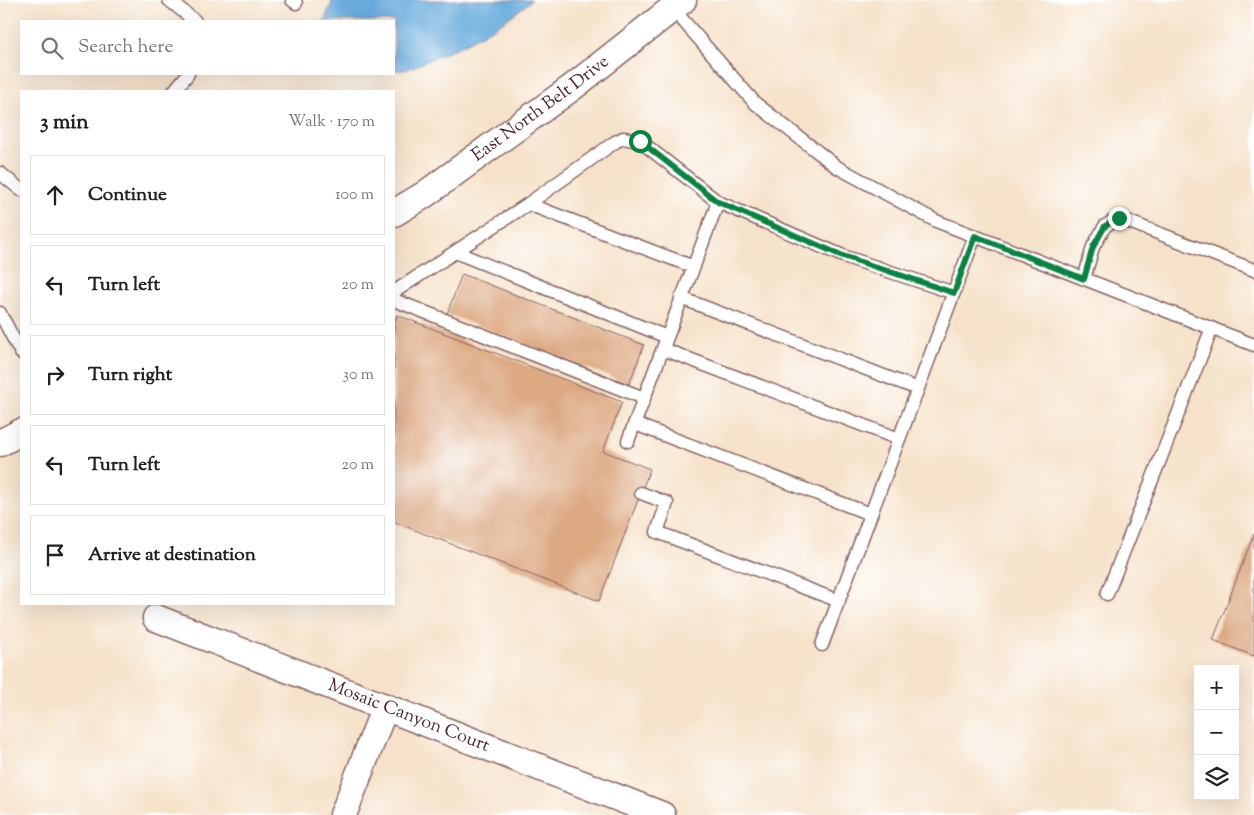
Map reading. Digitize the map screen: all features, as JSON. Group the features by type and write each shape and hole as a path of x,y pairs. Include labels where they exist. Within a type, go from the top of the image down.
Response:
{"street":[{"name":"East North Belt Drive","path":"395,212 424,194 574,86 678,5"},
{"path":"0,443 20,433"},
{"name":"Mosaic Canyon Court","path":"156,618 653,813"},
{"path":"343,815 385,707"}],"lane":[{"path":"169,0 194,20"},
{"path":"678,5 755,104 837,167 936,221 1254,345"},
{"path":"175,90 187,75"},
{"path":"395,291 528,204 623,138 640,141 718,202 843,256 954,293"},
{"path":"0,173 20,189"},
{"path":"628,441 718,202"},
{"path":"528,204 694,267"},
{"path":"1084,279 1093,247 1105,226 1119,218 1254,270"},
{"path":"822,645 975,236"},
{"path":"455,252 665,343 899,439"},
{"path":"681,298 918,389"},
{"path":"395,300 644,398"},
{"path":"0,313 20,351"},
{"path":"1107,594 1212,328"},
{"path":"634,424 870,514"},
{"path":"641,493 667,503 656,532 839,601"}],"water":[{"path":"333,0 532,0 487,32 406,70 395,70 395,20 324,20"}],"building":[{"path":"462,274 644,345 629,384 447,314"},
{"path":"397,315 622,402 603,451 650,469 599,601 395,522 395,321"},
{"path":"1254,534 1254,656 1213,640"}],"route":[{"path":"640,141 718,202 843,256 954,293 975,236 1084,279 1093,247 1105,226 1119,218"}]}
